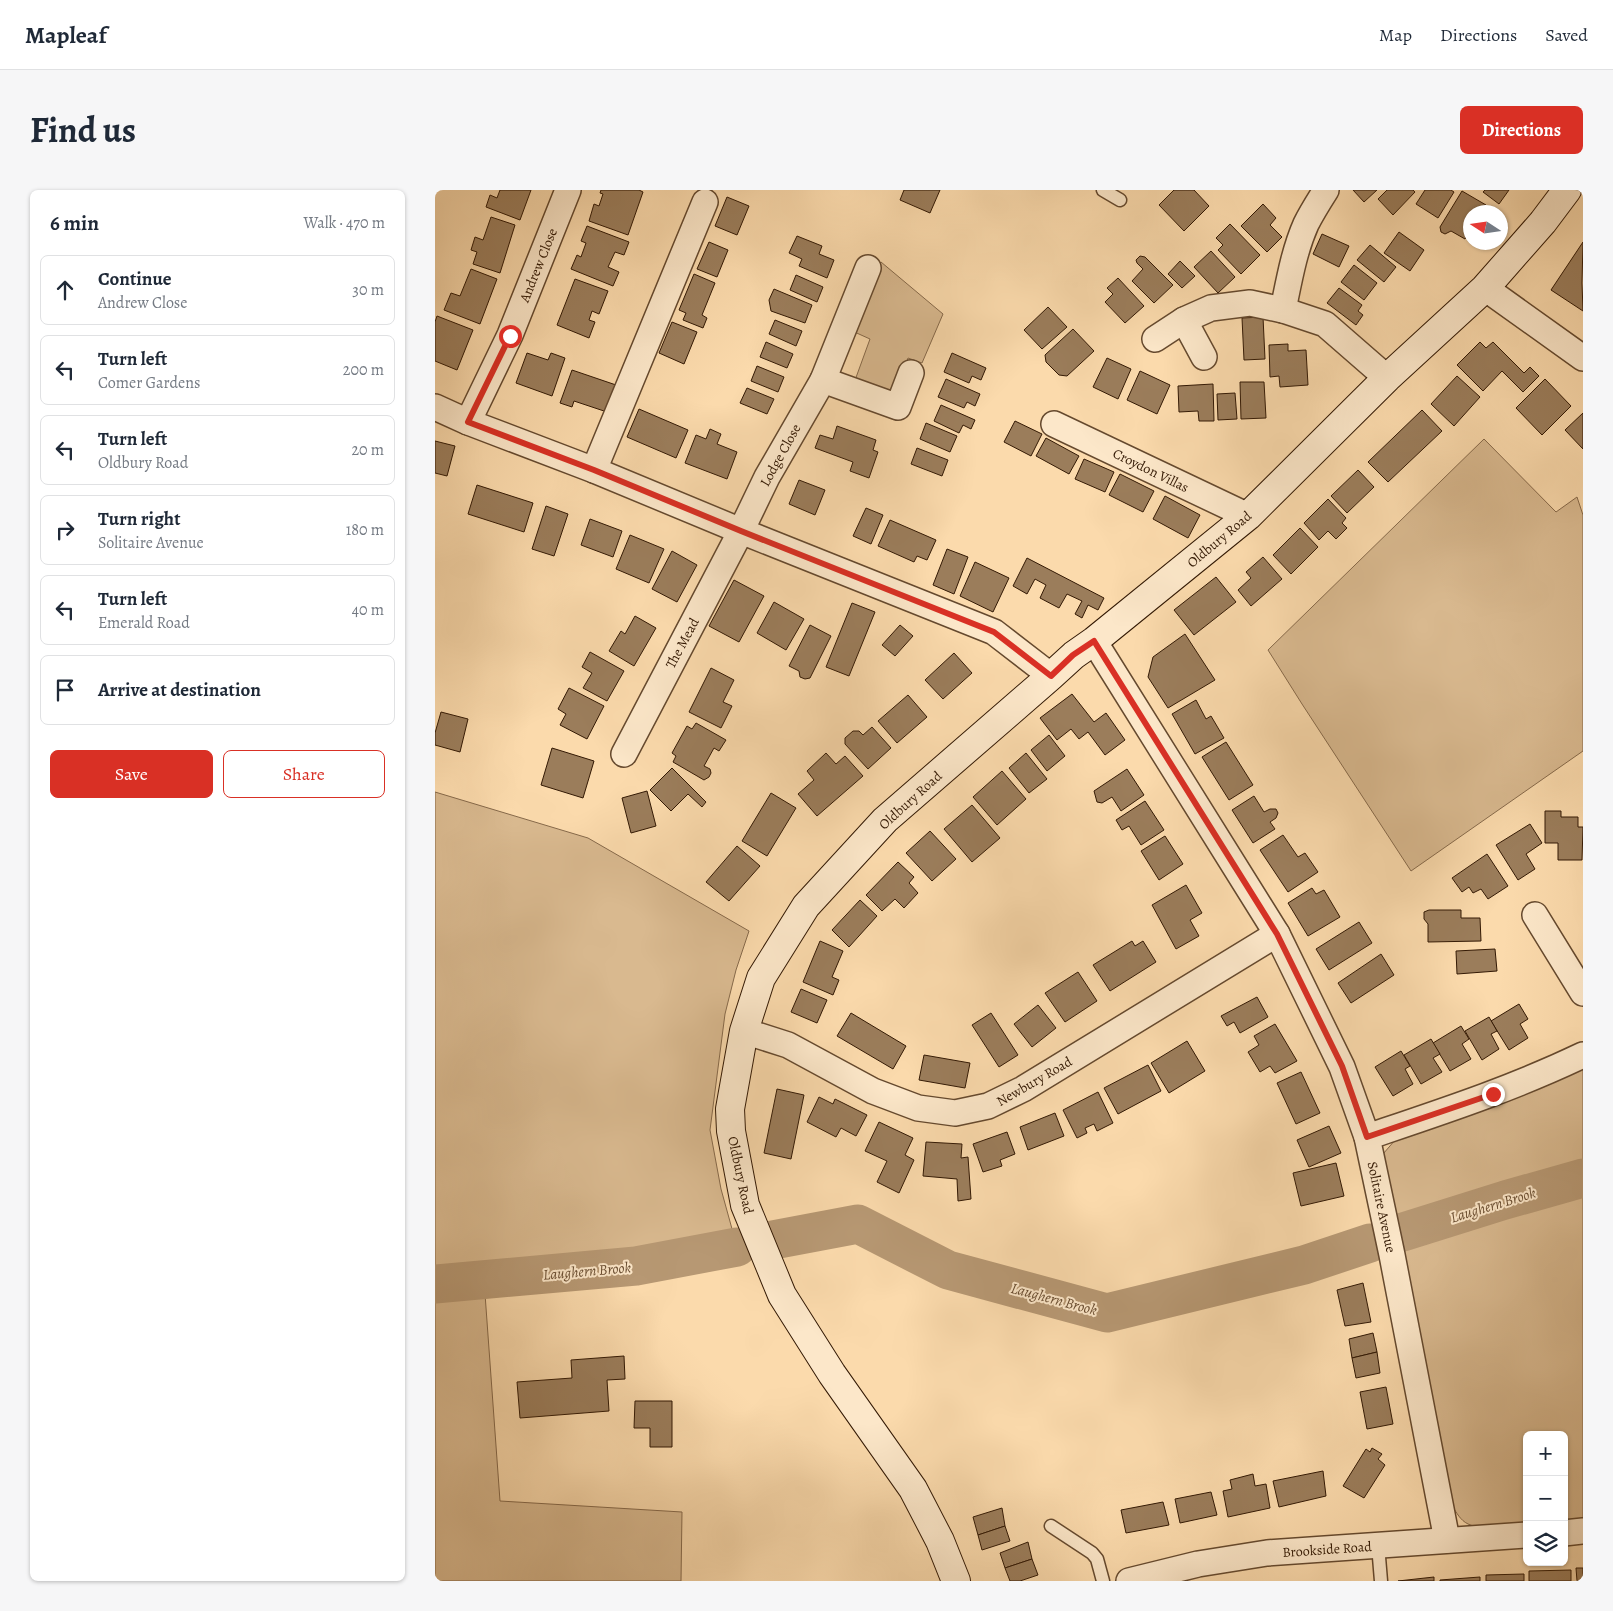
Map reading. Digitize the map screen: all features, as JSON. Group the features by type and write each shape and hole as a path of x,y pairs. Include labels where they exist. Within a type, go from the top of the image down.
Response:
{"street":[{"name":"Andrew Close","path":"468,422 510,336 568,190"},
{"path":"1283,310 1297,250 1307,223 1325,190"},
{"name":"Oldbury Road","path":"956,1581 940,1542 913,1489 831,1374 783,1295 745,1204 731,1131 730,1109 744,1031 761,978 806,906 885,820 1073,655 1094,641 1249,516 1387,378 1485,288 1543,222 1567,190"},
{"path":"594,470 705,202"},
{"name":"Lodge Close","path":"741,531 767,477 823,380 868,268"},
{"path":"1485,288 1583,358"},
{"path":"1155,339 1184,320 1211,308 1250,303 1283,310 1325,324 1387,378"},
{"path":"1184,320 1204,357"},
{"path":"823,380 898,407 911,373"},
{"path":"435,407 468,422 594,470 994,632 1051,676"},
{"name":"Croydon Villas","path":"1054,424 1249,516"},
{"name":"The Mead","path":"623,754 741,531"},
{"name":"Solitaire Avenue","path":"1094,641 1277,934 1342,1066 1367,1137 1392,1255 1447,1540"},
{"path":"1535,915 1583,992"},
{"name":"Newbury Road","path":"744,1031 788,1045 873,1091 918,1108 955,1113 988,1106 1023,1089 1277,934"},
{"path":"1367,1137 1493,1094 1542,1075 1583,1055"},
{"path":"1568,1532 1583,1531"},
{"name":"Brookside Road","path":"1129,1581 1198,1564 1267,1553 1523,1535"}],"lane":[{"path":"1103,190 1120,200"},
{"path":"1051,1526 1097,1558 1103,1581"},
{"path":"1378,1545 1381,1581"}],"shaded area":[{"path":"881,262 943,314 922,363 908,358 896,391 888,396 854,383 870,339 850,330"},
{"path":"1484,439 1556,512 1577,497 1583,515 1583,751 1411,871 1268,650"},
{"path":"435,792 588,838 749,931 736,970 725,1014 710,1130 721,1189 737,1247 636,1266 484,1280 500,1501 682,1512 681,1581 435,1581"},
{"path":"1583,1067 1583,1520 1568,1521 1568,1431 1523,1431 1523,1524 1473,1526 1463,1520 1452,1506 1383,1154 1396,1139"}],"building":[{"path":"500,190 531,190 520,220 486,207 490,195 497,198"},
{"path":"601,190 639,190 643,192 628,235 589,221 594,204 599,206 603,194 600,193"},
{"path":"904,190 940,190 930,213 900,200"},
{"path":"1174,190 1194,190 1209,206 1184,231 1159,205"},
{"path":"1353,190 1377,190 1364,202"},
{"path":"1387,190 1413,190 1415,192 1393,215 1378,199"},
{"path":"1425,190 1451,190 1454,192 1438,218 1416,204"},
{"path":"1485,190 1509,190 1499,204 1483,192"},
{"path":"1462,191 1486,205 1463,205 1463,238 1451,231 1445,234 1441,232 1440,227"},
{"path":"727,197 749,206 737,235 715,226"},
{"path":"1263,204 1276,218 1270,225 1282,237 1267,252 1241,226"},
{"path":"491,217 515,225 500,273 473,264 477,252 471,250 475,237 483,240"},
{"path":"1230,224 1260,255 1241,274 1218,250 1223,245 1216,238"},
{"path":"587,226 629,242 624,255 615,252 608,267 619,272 613,286 571,269 577,255 581,257 586,243 581,241"},
{"path":"1399,232 1424,250 1410,271 1384,253"},
{"path":"1322,234 1349,246 1339,267 1313,254"},
{"path":"797,236 822,246 819,254 834,260 827,278 799,266 802,259 789,253"},
{"path":"709,242 728,250 717,277 697,269"},
{"path":"1583,242 1582,283 1583,311 1551,290"},
{"path":"1370,245 1396,267 1384,282 1357,260"},
{"path":"1211,251 1235,277 1218,293 1194,267"},
{"path":"1140,256 1145,257 1173,285 1154,303 1132,281 1143,269 1136,260"},
{"path":"1180,261 1195,276 1182,288 1168,274"},
{"path":"1354,265 1377,283 1364,300 1341,282"},
{"path":"471,269 497,279 480,324 444,310 451,293 460,296"},
{"path":"694,274 715,283 702,315 707,318 703,328 683,320 686,313 679,310"},
{"path":"796,275 823,287 817,302 790,290"},
{"path":"1118,278 1144,306 1125,323 1105,302 1113,294 1107,288"},
{"path":"575,279 608,291 599,314 592,311 589,320 595,322 589,338 557,325"},
{"path":"1339,288 1362,305 1358,311 1363,315 1356,325 1327,303"},
{"path":"774,289 812,305 805,323 771,311 769,300"},
{"path":"1048,307 1067,327 1042,349 1024,330"},
{"path":"437,316 473,330 457,370 435,361 435,322"},
{"path":"1263,317 1265,359 1244,360 1242,318"},
{"path":"775,320 802,331 796,346 769,334"},
{"path":"672,322 697,332 684,364 659,353"},
{"path":"1073,329 1094,351 1067,376 1059,375 1046,362 1045,355"},
{"path":"766,342 793,354 787,368 760,357"},
{"path":"1480,342 1486,348 1493,342 1524,373 1530,367 1539,376 1523,392 1502,371 1483,391 1457,365"},
{"path":"1288,344 1288,351 1306,350 1308,385 1280,387 1279,376 1270,377 1269,345"},
{"path":"527,353 548,360 551,353 565,358 552,396 516,383"},
{"path":"952,353 986,368 981,380 972,376 969,383 944,372"},
{"path":"1107,358 1131,369 1118,399 1093,387"},
{"path":"757,366 784,377 778,392 751,381"},
{"path":"572,370 619,386 610,413 574,401 572,407 560,403"},
{"path":"1140,371 1170,385 1157,414 1127,400"},
{"path":"1457,376 1480,397 1454,426 1431,404"},
{"path":"946,379 980,394 975,406 967,402 964,408 938,397"},
{"path":"1545,379 1571,406 1542,435 1516,408"},
{"path":"1240,382 1264,382 1266,418 1241,419"},
{"path":"1213,384 1214,421 1199,421 1198,411 1179,412 1178,386"},
{"path":"747,388 774,399 767,414 740,403"},
{"path":"1235,393 1237,419 1218,420 1217,394"},
{"path":"941,405 975,420 971,429 963,425 959,433 934,421"},
{"path":"639,409 688,430 676,458 627,437"},
{"path":"1422,410 1442,431 1388,482 1368,462"},
{"path":"1583,413 1583,449 1565,430"},
{"path":"1015,421 1042,434 1031,456 1004,442"},
{"path":"926,423 957,436 950,452 920,439"},
{"path":"837,426 876,440 873,450 878,452 869,478 850,471 853,462 815,448 820,435 833,439"},
{"path":"710,429 721,434 717,444 737,452 727,479 685,463 696,435 706,439"},
{"path":"1046,438 1079,456 1069,474 1036,456"},
{"path":"435,441 455,446 447,476 435,473"},
{"path":"917,448 948,460 942,476 911,464"},
{"path":"1084,459 1114,472 1105,492 1075,479"},
{"path":"1358,470 1374,487 1347,513 1331,496"},
{"path":"1120,474 1154,491 1143,512 1109,495"},
{"path":"799,480 825,490 815,515 789,504"},
{"path":"477,485 533,503 524,532 468,514"},
{"path":"1165,496 1200,515 1188,538 1153,519"},
{"path":"1328,499 1346,518 1342,523 1347,528 1336,539 1328,531 1319,540 1304,523"},
{"path":"546,506 568,514 554,556 532,549"},
{"path":"866,508 883,515 871,544 853,536"},
{"path":"590,519 622,531 613,557 581,545"},
{"path":"890,520 936,540 927,560 917,556 914,562 878,546"},
{"path":"1300,528 1318,547 1291,574 1273,555"},
{"path":"630,535 664,549 649,583 616,569"},
{"path":"947,549 968,557 954,594 933,585"},
{"path":"672,551 697,565 677,602 652,589"},
{"path":"1263,557 1282,579 1251,606 1238,590 1251,578 1246,572"},
{"path":"1027,558 1104,598 1098,610 1088,605 1082,618 1075,614 1082,601 1067,594 1059,608 1040,598 1046,585 1035,579 1027,594 1013,586"},
{"path":"975,562 1009,578 993,612 960,596"},
{"path":"1216,577 1236,602 1194,635 1174,610"},
{"path":"734,580 764,596 739,642 709,626"},
{"path":"774,602 804,619 786,650 757,633"},
{"path":"852,603 875,612 849,676 826,667"},
{"path":"635,616 656,628 634,666 609,651 621,631 625,634"},
{"path":"810,625 831,636 810,678 805,679 800,677 799,671 789,666"},
{"path":"900,625 913,636 895,656 882,645"},
{"path":"1185,634 1215,680 1168,708 1148,677 1153,657"},
{"path":"590,652 624,671 607,701 583,688 592,673 582,667"},
{"path":"954,653 972,673 943,699 925,680"},
{"path":"711,668 734,680 723,702 732,706 721,728 689,712"},
{"path":"569,688 604,706 587,739 560,725 566,714 558,709"},
{"path":"1072,694 1094,722 1106,713 1125,740 1105,755 1088,732 1079,739 1071,729 1057,740 1040,718"},
{"path":"908,695 927,717 897,743 878,721"},
{"path":"1196,700 1206,719 1211,716 1224,738 1195,754 1172,714"},
{"path":"441,712 468,719 460,752 435,745 435,733"},
{"path":"696,723 726,740 719,751 714,748 704,766 710,769 711,773 704,780 673,762 676,756 672,753 687,726 692,729"},
{"path":"872,727 891,748 868,769 845,744 845,738 853,731 859,731 863,735"},
{"path":"1049,735 1065,756 1047,771 1031,750"},
{"path":"1226,742 1253,785 1229,800 1202,757"},
{"path":"552,748 594,761 583,798 541,785"},
{"path":"826,753 836,764 845,756 863,776 817,816 798,794 814,780 807,771"},
{"path":"1026,753 1047,779 1029,793 1009,768"},
{"path":"672,768 706,802 702,807 688,794 671,811 650,790"},
{"path":"1127,769 1144,795 1121,811 1112,797 1102,803 1097,802 1094,791"},
{"path":"1002,771 1026,799 997,825 973,797"},
{"path":"647,791 656,826 631,833 622,798"},
{"path":"771,793 796,808 767,856 742,841"},
{"path":"1254,796 1264,812 1276,809 1278,813 1276,818 1270,822 1275,829 1253,843 1232,810"},
{"path":"1145,801 1164,830 1141,845 1129,826 1122,830 1116,820"},
{"path":"972,805 1000,838 972,862 944,829"},
{"path":"1545,811 1561,811 1561,817 1578,817 1578,827 1583,827 1582,860 1558,860 1558,843 1545,843"},
{"path":"1530,824 1542,843 1526,854 1535,869 1518,880 1496,845"},
{"path":"930,831 956,859 932,881 906,853"},
{"path":"1283,835 1298,857 1305,853 1318,872 1288,892 1260,850"},
{"path":"1165,836 1183,864 1159,880 1141,851"},
{"path":"737,846 760,866 729,901 706,882"},
{"path":"1487,854 1508,886 1488,899 1481,889 1473,893 1469,887 1462,892 1452,878"},
{"path":"898,862 914,877 909,883 918,893 904,908 895,899 882,911 866,895"},
{"path":"1186,885 1202,913 1190,920 1199,936 1176,949 1152,905"},
{"path":"1312,888 1316,894 1324,890 1340,917 1308,936 1288,903"},
{"path":"860,900 877,916 849,947 832,930"},
{"path":"1429,910 1461,910 1461,918 1480,918 1481,941 1428,942 1428,924 1424,919 1424,912"},
{"path":"1359,922 1372,943 1329,970 1316,949"},
{"path":"820,941 843,951 832,977 839,980 833,995 803,982"},
{"path":"1132,941 1135,946 1143,941 1156,962 1110,991 1093,965"},
{"path":"1495,949 1497,971 1457,974 1456,951"},
{"path":"1381,954 1394,975 1351,1003 1338,983"},
{"path":"1078,972 1097,1001 1065,1022 1045,993"},
{"path":"801,989 827,1000 817,1023 791,1012"},
{"path":"1257,997 1268,1017 1240,1033 1234,1022 1227,1026 1221,1016"},
{"path":"1519,1004 1528,1019 1520,1024 1528,1038 1509,1050 1491,1021"},
{"path":"1038,1005 1056,1028 1032,1047 1014,1024"},
{"path":"851,1013 906,1046 893,1069 837,1036"},
{"path":"991,1013 1018,1055 999,1067 972,1025"},
{"path":"1489,1017 1497,1031 1491,1034 1499,1049 1482,1060 1465,1031"},
{"path":"1275,1024 1297,1061 1275,1073 1270,1066 1260,1072 1248,1052 1259,1045 1254,1036"},
{"path":"1461,1026 1469,1039 1462,1044 1471,1059 1450,1071 1433,1043"},
{"path":"1431,1039 1440,1054 1433,1058 1442,1072 1421,1084 1404,1055"},
{"path":"1187,1041 1205,1071 1169,1093 1151,1063"},
{"path":"1401,1051 1410,1066 1405,1069 1413,1084 1393,1096 1375,1067"},
{"path":"924,1055 970,1063 965,1088 919,1080"},
{"path":"1148,1065 1161,1091 1118,1114 1104,1088"},
{"path":"1301,1072 1320,1113 1296,1124 1277,1083"},
{"path":"777,1089 804,1095 791,1159 764,1153"},
{"path":"1098,1092 1113,1123 1097,1131 1094,1124 1085,1128 1087,1133 1077,1138 1063,1110"},
{"path":"819,1097 833,1104 835,1099 867,1115 856,1136 841,1128 836,1137 807,1122"},
{"path":"1055,1113 1064,1136 1028,1150 1020,1127"},
{"path":"879,1122 913,1138 905,1155 914,1160 899,1193 877,1182 887,1161 865,1151"},
{"path":"1329,1126 1341,1153 1309,1167 1297,1140"},
{"path":"1007,1132 1015,1154 1000,1160 1002,1166 983,1172 973,1144"},
{"path":"926,1142 962,1144 961,1158 968,1157 971,1199 958,1201 957,1179 923,1176"},
{"path":"1336,1163 1344,1196 1301,1206 1293,1173"},
{"path":"1363,1283 1371,1322 1345,1326 1337,1290"},
{"path":"1373,1333 1377,1352 1352,1358 1349,1339"},
{"path":"1377,1352 1380,1373 1356,1378 1352,1358"},
{"path":"624,1356 625,1379 607,1380 609,1411 520,1418 517,1382 572,1378 571,1360"},
{"path":"1386,1387 1393,1424 1367,1429 1360,1392"},
{"path":"635,1401 672,1401 672,1447 650,1447 650,1428 634,1428"},
{"path":"1372,1448 1382,1454 1378,1459 1385,1465 1364,1498 1343,1486 1366,1449 1370,1452"},
{"path":"1323,1471 1326,1496 1279,1507 1273,1481"},
{"path":"1253,1474 1255,1486 1266,1484 1270,1508 1228,1517 1223,1491 1232,1489 1230,1480"},
{"path":"1211,1492 1217,1515 1180,1523 1175,1499"},
{"path":"1163,1502 1169,1525 1126,1533 1121,1510"},
{"path":"1002,1508 1005,1526 978,1535 973,1517"},
{"path":"1005,1526 1010,1541 982,1550 978,1535"},
{"path":"1028,1542 1032,1559 1005,1568 1000,1553"},
{"path":"1032,1559 1038,1575 1020,1581 1010,1581 1005,1568"},
{"path":"1576,1568 1583,1568 1583,1581 1577,1581"},
{"path":"1571,1570 1571,1581 1529,1581 1529,1571"},
{"path":"1524,1574 1524,1581 1486,1581 1486,1575"},
{"path":"1434,1577 1434,1581 1398,1581"},
{"path":"1480,1577 1480,1581 1440,1581 1440,1580"}],"waterway":[{"name":"Laughern Brook","path":"1403,1232 1583,1178"},
{"name":"Laughern Brook","path":"773,1240 858,1224 948,1270 1107,1313 1304,1265 1370,1243"},
{"name":"Laughern Brook","path":"435,1284 636,1266 737,1247"}],"route":[{"path":"510,336 468,422 594,470 994,632 1051,676 1073,655 1094,641 1277,934 1342,1066 1367,1137 1493,1094"}]}
